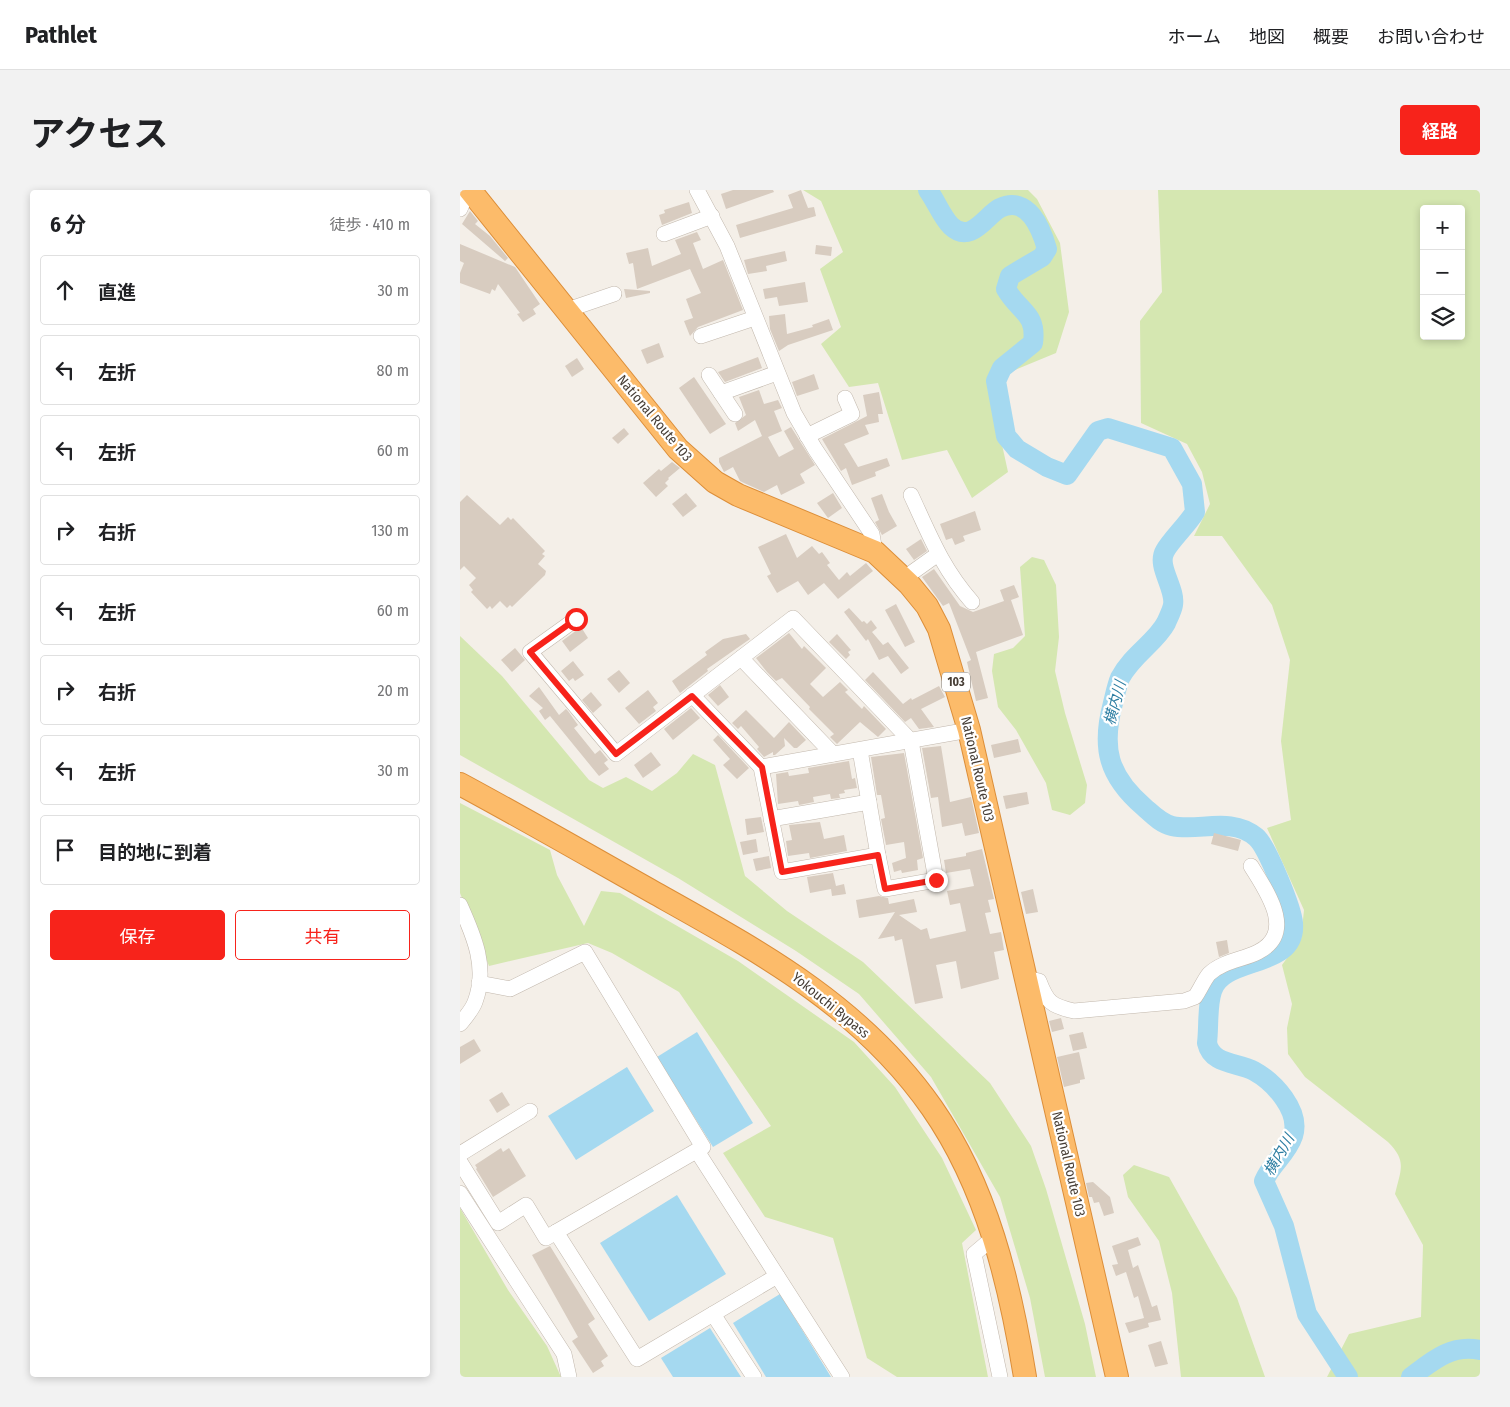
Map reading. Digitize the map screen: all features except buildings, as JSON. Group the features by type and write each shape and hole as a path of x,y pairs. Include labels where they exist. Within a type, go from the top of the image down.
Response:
{"highway":[{"name":"National Route 103","path":"469,190 678,449 700,470 738,495 875,552 928,606 939,629 969,730 1118,1377"},
{"name":"Yokouchi Bypass","path":"460,784 731,936 798,976 834,1004 884,1051 933,1109 965,1165 994,1236 1008,1286 1025,1377"}],"street":[{"path":"460,209 469,190"},
{"path":"697,190 727,246 794,413 807,436 872,534 875,552"},
{"path":"664,234 712,216"},
{"path":"567,310 614,294"},
{"path":"701,336 755,318"},
{"path":"722,393 777,373"},
{"path":"709,374 735,414"},
{"path":"807,436 852,414 845,398"},
{"path":"911,495 938,554 953,580 972,602"},
{"path":"903,579 938,554"},
{"path":"576,619 530,652 616,754 793,618 911,741 936,880 885,889 860,750"},
{"path":"741,658 833,754"},
{"path":"692,696 762,767 782,872 878,855"},
{"path":"762,767 969,730"},
{"path":"771,819 868,802"},
{"path":"1026,978 1039,981 1048,1000 1056,1007 1074,1011 1184,1000 1196,997 1208,976 1221,966 1259,952 1268,944 1275,932 1277,916 1272,901 1251,866"},
{"path":"460,905 476,940 479,961 479,983 475,1003 460,1024"},
{"path":"460,1162 498,1223 526,1206 546,1238 703,1147 584,952 510,990 479,983"},
{"path":"460,1154 530,1111"},
{"path":"697,1151 842,1377"},
{"path":"460,1193 564,1354 569,1377"},
{"path":"556,1232 637,1359 778,1276"},
{"path":"994,1236 974,1254 1000,1377"},
{"path":"713,1314 754,1377"}],"green space":[{"path":"803,190 1028,190 1037,199 1060,243 1069,312 1056,353 1005,374 992,399 1008,472 972,498 947,450 902,460 878,383 849,387 821,344 841,327 820,269 843,252 821,201"},
{"path":"1158,190 1480,190 1480,1377 1327,1377 1349,1334 1421,1317 1423,1245 1395,1194 1401,1166 1394,1149 1388,1142 1305,1077 1288,1054 1287,1028 1292,1004 1282,965 1301,939 1304,910 1267,828 1291,820 1281,741 1290,660 1272,605 1222,536 1194,536 1210,504 1202,472 1187,444 1141,423 1140,321 1162,292"},
{"path":"1032,557 1044,560 1056,585 1059,637 1055,671 1065,713 1087,785 1085,803 1070,815 1052,810 1046,783 1016,730 998,707 992,671 994,654 1013,648 1025,636 1020,567"},
{"path":"460,636 502,676 589,780 603,788 626,777 652,791 677,773 693,754 715,765 745,876 787,911 863,962 990,1083 1031,1146 1046,1189 1085,1324 1096,1377 1045,1377 1030,1298 1000,1197 931,1077 859,994 796,951 678,878 460,755"},
{"path":"460,803 550,850 557,875 584,926 601,891 620,893 738,961 854,1042 895,1087 942,1158 976,1230 962,1243 988,1377 897,1377 867,1358 833,1238 765,1217 723,1153 771,1126 679,992 612,953 588,943 489,966 460,893"},
{"path":"1134,1165 1169,1177 1237,1298 1265,1377 1181,1377 1172,1293 1159,1241 1128,1197 1123,1175"},
{"path":"460,1208 508,1290 547,1346 561,1377 460,1377"}],"water":[{"path":"697,1032 753,1123 713,1147 657,1057"},
{"path":"627,1067 654,1111 576,1160 548,1116"},
{"path":"677,1195 726,1274 649,1321 600,1243"},
{"path":"780,1294 831,1377 766,1377 733,1323"},
{"path":"710,1328 741,1377 673,1377 661,1358"}],"waterway":[{"name":"横内川","path":"928,190 942,214 951,226 958,231 965,232 978,227 1000,208 1010,205 1018,206 1026,210 1037,223 1047,249 1042,257 1010,276 1006,289 1030,319 1034,333 1033,343 1002,368 996,381 1006,436 1017,449 1047,467 1067,475 1098,431 1108,428 1172,448 1192,484 1195,512 1167,547 1163,557 1164,570 1172,592 1172,610 1162,630 1131,662 1120,678 1109,719 1108,748 1110,760 1122,784 1160,821 1168,825 1182,827 1236,827 1256,837 1266,852 1284,892 1292,916 1291,938 1284,948 1272,956 1230,972 1219,980 1210,997 1207,1043 1214,1055 1220,1059 1254,1071 1270,1082 1289,1107 1293,1117 1293,1136 1264,1181 1284,1226 1307,1314 1348,1377"},
{"name":"横内川","path":"1411,1377 1442,1355 1460,1349 1480,1350"}],"route":[{"path":"576,619 530,652 616,754 692,696 762,767 782,872 878,855 885,889 936,880"}]}
